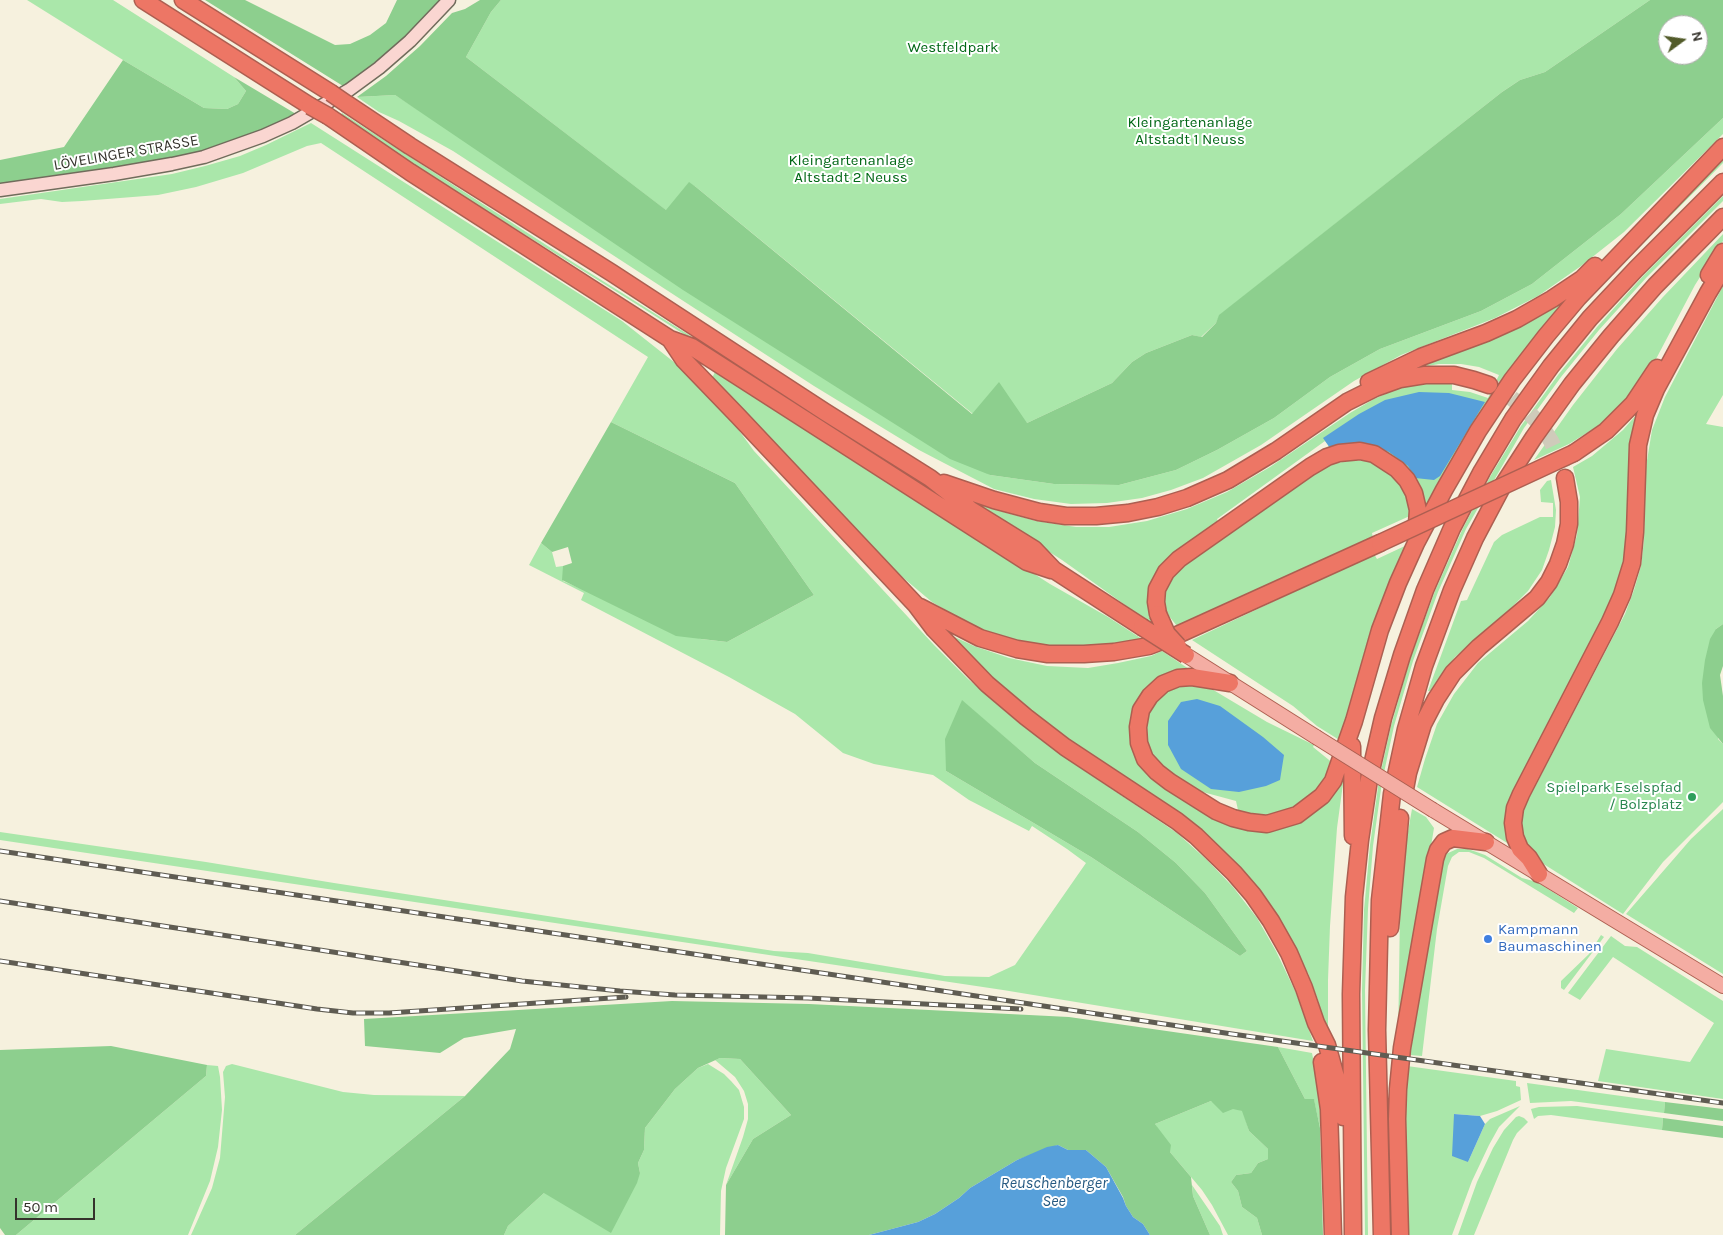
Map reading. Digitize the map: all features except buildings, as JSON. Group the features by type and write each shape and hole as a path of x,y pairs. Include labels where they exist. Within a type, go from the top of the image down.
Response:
{"highway":[{"path":"144,0 328,116 434,188 670,339 692,347 1027,562 1054,570"},
{"path":"182,0 331,93 410,146 612,273 930,478 971,510 1034,549 1054,570 1186,655"},
{"path":"1347,402 1360,387 1390,371 1421,357 1486,333 1517,319 1552,299 1582,278 1613,251 1689,176 1723,146"},
{"path":"1230,683 1192,677 1178,678 1163,684 1150,696 1141,710 1138,727 1139,743 1145,758 1157,772 1204,804 1233,818 1266,824 1297,816 1322,796 1334,781 1354,721 1380,630 1398,583 1416,543 1478,431 1512,380 1578,298 1723,146"},
{"path":"1353,1235 1351,976 1354,897 1369,780 1383,718 1402,655 1432,573 1452,528 1482,470 1513,419 1545,374 1590,318 1723,182"},
{"path":"1382,1232 1377,1030 1380,900 1392,794 1406,728 1427,657 1452,590 1475,538 1503,485 1534,437 1572,384 1610,336 1655,286 1723,217"},
{"path":"916,605 980,638 1017,649 1048,654 1114,652 1149,646 1175,636 1574,453 1606,431 1633,404 1660,364 1700,289 1723,252"},
{"path":"1540,874 1520,849 1515,837 1512,823 1515,808 1622,595 1632,563 1638,445 1645,415 1661,380 1723,268"},
{"path":"670,339 684,360 727,403 916,605 934,629 987,684 1066,747 1177,822 1208,847 1253,895 1271,921 1289,953 1327,1046 1336,1077 1352,1182"},
{"path":"930,478 994,500 1039,512 1066,516 1128,513 1158,507 1187,498 1228,480 1276,451 1347,402 1400,379 1425,375 1454,375 1489,385"},
{"path":"1186,655 1167,634 1158,614 1156,602 1157,589 1166,572 1179,559 1327,457 1339,453 1360,451 1374,454 1397,469 1407,480 1414,493 1418,510 1416,543"},
{"path":"1382,1232 1390,1188 1387,1080 1388,949 1402,807 1408,773 1423,724 1453,673 1479,647 1537,598 1549,582 1565,544 1569,524 1569,502 1565,478"},
{"path":"1354,721 1351,753 1352,828 1357,864"},
{"path":"1400,1235 1398,1089 1402,1048 1435,859 1438,850 1444,842 1453,838 1486,842"},
{"path":"1316,1023 1329,1109 1333,1235"}],"main road":[{"path":"1186,655 1433,810 1723,986"}],"street":[{"name":"LÖVELINGER STRASSE","path":"0,190 172,164 204,157 264,136 292,123 349,90 379,68 410,41 449,0"}],"green space":[{"path":"27,0 113,0 234,77 246,91 238,104 227,109 204,108"},
{"path":"205,0 245,0 335,45 350,44 370,35 386,23 397,0 441,0 406,37 375,64 343,86"},
{"path":"480,0 501,0 491,12 466,57 666,210 689,182 972,414 999,382 1027,423 1112,383 1132,362 1146,353 1192,335 1202,337 1216,323 1219,315 1502,92 1520,80 1545,72 1650,0 1723,0 1723,118 1621,214 1532,284 1481,311 1380,349 1330,377 1274,418 1217,450 1176,470 1119,485 1054,484 990,475 950,459 683,290 395,95 357,97 386,76 420,46 452,13 465,9"},
{"path":"501,0 1650,0 1545,72 1520,80 1502,92 1220,315 1216,323 1201,337 1192,335 1146,353 1132,362 1112,383 1027,423 973,414 696,187 689,183 667,211 466,57 491,12"},
{"path":"123,60 204,108 227,109 238,104 246,91 234,77 296,114 240,141 169,160 0,185 0,160 64,147"},
{"path":"395,95 990,475 1054,484 1119,485 1176,470 1217,450 1274,418 1330,377 1380,349 1481,311 1532,284 1621,214 1723,118 1723,134 1624,232 1581,266 1538,296 1495,318 1401,355 1354,381 1261,445 1203,478 1142,498 1107,503 1071,504 1034,499 994,489 919,450 814,386 453,151 379,112 357,97"},
{"path":"342,113 571,261 804,407 1035,557 641,307 338,118"},
{"path":"311,123 622,321 684,370 724,410 754,451 934,645 968,679 1018,722 1060,754 1177,833 1233,887 1257,918 1276,951 1296,993 1313,1041 1003,990 0,840 0,832 206,862 774,951 808,953 945,976 989,977 1015,965 1086,863 1032,826 1029,831 969,800 933,775 874,764 843,753 795,714 729,677 581,600 584,593 529,565 541,543 552,552 556,567 563,566 563,581 701,639 727,642 814,595 735,483 611,422 648,357 321,143 307,146 243,173 196,187 158,195 62,202 41,199 0,204 0,199 172,174 240,156","holes":["962,701 1035,763 1138,832 1176,863 1205,893 1247,951 1240,956 1091,857 946,771"]},
{"path":"1723,158 1723,163 1597,290 1594,287"},
{"path":"1723,196 1723,201 1646,278 1599,330 1561,377 1524,428 1466,529 1438,592 1413,661 1394,726 1382,782 1373,846 1365,990 1368,1235 1365,1235 1362,990 1364,910 1379,780 1391,726 1410,659 1435,591 1463,528 1491,475 1521,426 1558,375 1597,327 1644,275"},
{"path":"1723,234 1723,241 1695,285 1656,359 1630,396 1601,424 1569,444 1534,460 1573,405 1617,349"},
{"path":"1723,286 1723,395 1706,424 1723,427 1723,624 1716,629 1718,739 1723,744 1723,802 1663,862 1623,914 1534,858 1525,845 1520,821 1525,806 1625,614 1641,566 1644,540 1645,473 1652,430 1665,397"},
{"path":"1579,287 1428,510 1424,509 1389,454 1310,462 1329,446 1325,441 1217,519 1219,524 1160,571 1156,627 1062,560 962,496 996,510 1036,521 1076,527 1109,527 1147,521 1187,509 1227,492 1270,467 1350,413 1374,399 1399,388 1426,384 1452,384 1452,390 1470,392 1488,398 1499,375 1479,367 1461,364 1439,364 1417,368"},
{"path":"716,370 1050,584 1142,639 1096,648 1054,648 1016,642 975,628 932,602 894,570 712,378"},
{"path":"1644,406 1631,531 1621,583 1512,800 1512,846 1417,787 1425,759 1437,724 1454,694 1478,663 1528,621 1550,597 1568,567 1577,535 1580,497 1573,467 1592,456 1623,430"},
{"path":"611,422 735,483 814,595 727,642 676,636 562,580 563,566 572,563 568,547 552,552 541,543"},
{"path":"1352,460 1368,461 1383,467 1398,480 1407,496 1412,515 1372,533 1373,538 1177,626 1169,616 1164,604 1166,589 1173,577 1189,562 1312,475 1333,464"},
{"path":"1551,480 1556,510 1555,527 1542,570 1528,591 1504,615 1455,657 1430,691 1428,691 1461,601 1467,600 1494,542 1502,535 1540,517 1553,517 1553,503 1541,502 1540,490 1547,481"},
{"path":"1407,545 1366,646 1341,741 1317,726 1293,706 1192,640 1374,554 1377,559"},
{"path":"1723,624 1723,666 1720,675 1723,696 1723,744 1710,728 1703,700 1702,683 1710,639 1716,629"},
{"path":"944,632 974,646 1009,658 1047,666 1088,668 1151,656 1162,651 1192,671 1171,676 1133,736 1196,804 1279,825 1345,769 1337,828 1330,926 1328,1038 1318,1000 1308,973 1268,906 1081,748 1030,710"},
{"path":"1182,685 1210,688 1267,722 1314,745 1313,747 1334,764 1326,781 1300,807 1269,816 1257,817 1232,811 1238,810 1236,801 1199,791 1167,772 1153,758 1148,749 1145,725 1148,712 1153,703 1167,691"},
{"path":"962,700 1035,763 1138,832 1176,863 1205,893 1247,951 1240,956 1091,857 946,771 945,739"},
{"path":"1412,809 1426,817 1434,828 1398,1046 1400,911 1406,843"},
{"path":"1723,809 1723,974 1626,914 1691,839"},
{"path":"1457,849 1468,849 1485,855 1522,878 1537,882 1578,908 1574,913 1484,858 1469,852 1459,852 1452,857 1448,866 1437,929 1422,1056 1410,1055 1441,864 1446,854"},
{"path":"1601,935 1604,937 1564,990 1561,988 1561,981 1589,954"},
{"path":"1611,936 1625,946 1637,947 1723,1001 1723,1099 1598,1081 1606,1049 1690,1062 1714,1023 1613,957 1580,1000 1568,993"},
{"path":"672,1001 809,1004 1069,1017 1278,1047 1305,1099 1314,1099 1320,1128 1323,1235 1262,1235 1257,1218 1242,1207 1238,1191 1231,1182 1236,1175 1251,1173 1258,1163 1268,1159 1268,1149 1249,1131 1242,1111 1233,1109 1223,1113 1211,1101 1155,1124 1171,1145 1170,1152 1191,1177 1193,1196 1210,1235 1150,1235 1143,1224 1133,1217 1106,1167 1086,1150 1068,1150 1058,1145 1017,1160 970,1188 935,1214 918,1222 869,1235 725,1235 726,1185 753,1139 791,1115 740,1059 720,1058 698,1068 675,1089 645,1128 644,1150 638,1163 640,1173 637,1183 611,1233 544,1193 508,1226 504,1235 295,1235 465,1096 510,1049 516,1029 464,1038 440,1053 365,1046 364,1019"},
{"path":"111,1046 207,1065 206,1076 16,1235 5,1235 0,1228 0,1050"},
{"path":"1278,1047 1312,1053 1320,1094 1320,1128 1314,1100 1305,1099"},
{"path":"720,1058 740,1059 791,1115 753,1139 726,1185 748,1119 748,1104 744,1091 735,1077 715,1060"},
{"path":"232,1064 343,1092 374,1095 465,1096 295,1235 191,1235 212,1188 220,1158 225,1097 223,1072 226,1066"},
{"path":"708,1064 724,1074 739,1090 744,1107 744,1119 726,1168 721,1191 720,1235 504,1235 508,1226 544,1193 640,1173 638,1163 644,1150 645,1128 675,1089 698,1068"},
{"path":"207,1065 218,1066 220,1077 222,1110 218,1147 210,1181 188,1235 16,1235 206,1076"},
{"path":"1407,1066 1516,1081 1516,1086 1520,1087 1521,1100 1497,1111 1480,1116 1454,1114 1468,1162 1485,1124 1490,1119 1520,1106 1499,1127 1489,1145 1472,1181 1452,1235 1408,1235 1405,1096"},
{"path":"1527,1083 1665,1102 1664,1113 1571,1101 1530,1103"},
{"path":"1211,1101 1243,1111 1249,1131 1268,1149 1268,1159 1258,1163 1251,1173 1236,1175 1231,1182 1238,1191 1242,1207 1257,1218 1262,1235 1228,1235 1212,1205 1170,1152 1155,1124"},
{"path":"1665,1102 1723,1109 1723,1121 1664,1113"},
{"path":"1577,1106 1663,1118 1662,1130 1551,1115 1538,1116 1534,1119 1531,1109"},
{"path":"1519,1116 1528,1122 1513,1140 1474,1235 1458,1235 1477,1182 1493,1148 1504,1130"},
{"path":"1663,1118 1723,1126 1723,1138 1662,1130"},
{"path":"1192,1185 1220,1226 1223,1235 1210,1235 1193,1196"}],"water":[{"path":"1419,392 1449,393 1485,402 1440,476 1434,480 1415,478 1408,466 1389,452 1371,445 1346,444 1330,448 1323,438 1359,414 1385,400"},
{"path":"1197,699 1220,706 1263,737 1284,755 1280,780 1266,786 1239,792 1211,789 1181,769 1168,745 1168,721 1181,702"},
{"path":"1454,1114 1480,1116 1485,1124 1468,1162 1452,1156"},
{"name":"Reuschenberger See","path":"1058,1145 1068,1150 1086,1150 1106,1167 1133,1217 1143,1224 1150,1235 869,1235 918,1222 935,1214 970,1188 1017,1160 1047,1147"}],"tunnel":[{"path":"1491,386 1509,396 1540,424 1560,460 1565,478"}],"railway":[{"path":"0,851 1232,1034 1723,1103"},
{"path":"0,901 522,981 675,995 808,998 1021,1009"},
{"path":"0,961 353,1013 389,1013 626,997"}],"place":[{"name":"Spielpark Eselspfad / Bolzplatz","path":"1692,797"},
{"name":"Kampmann Baumaschinen","path":"1488,939"}],"park label":[{"name":"Westfeldpark","path":"953,48"},
{"name":"Kleingartenanlage Altstadt 1 Neuss","path":"1190,132"},
{"name":"Kleingartenanlage Altstadt 2 Neuss","path":"851,170"}]}
